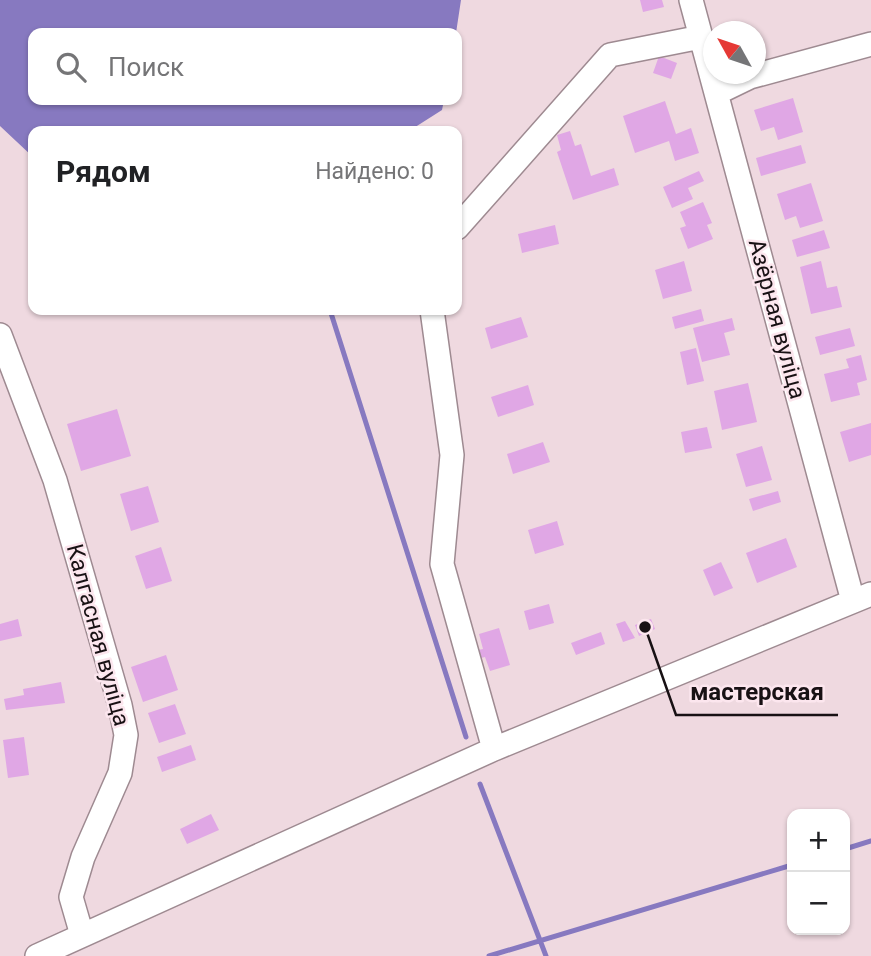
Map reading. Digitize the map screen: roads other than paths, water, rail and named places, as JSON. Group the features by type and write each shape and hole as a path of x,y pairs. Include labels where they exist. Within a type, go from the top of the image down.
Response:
{"street":[{"name":"Азёрная вуліца","path":"691,0 862,598"},
{"path":"462,222 610,55 630,48 701,37"},
{"path":"717,93 750,77 871,44"},
{"path":"433,315 452,455 442,564 494,750"},
{"name":"Калгасная вуліца","path":"0,335 55,480 121,705 126,734 120,773 83,857 71,897 82,935"},
{"path":"37,956 494,750 862,598"}],"waterway":[{"path":"332,315 466,737"},
{"path":"480,784 546,956"},
{"path":"850,847 871,841"},
{"path":"489,956 787,867"}],"place":[{"name":"мастерская","path":"645,627"}]}
